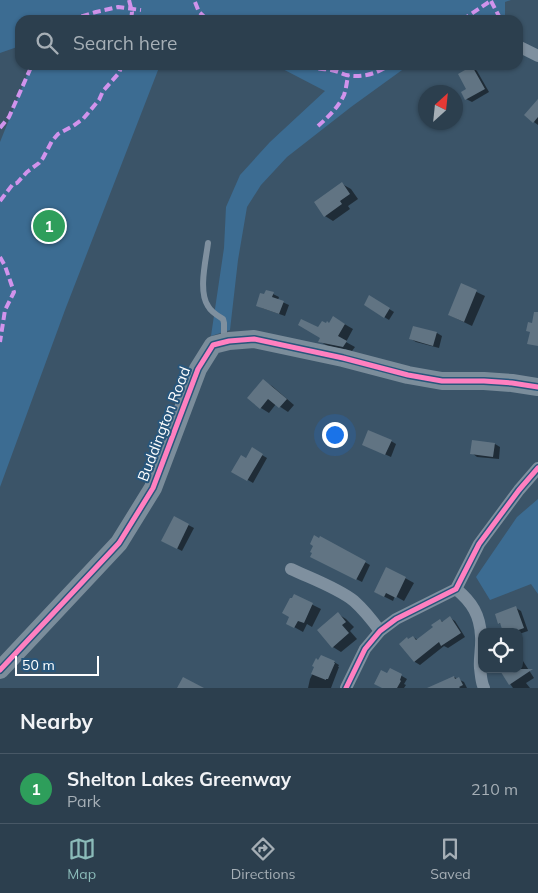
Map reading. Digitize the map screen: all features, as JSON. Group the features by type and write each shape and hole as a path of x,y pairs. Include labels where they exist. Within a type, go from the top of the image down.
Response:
{"street":[{"path":"523,48 538,56"},
{"path":"224,342 254,339 343,358 408,375 442,381 484,381 538,387"},
{"name":"Buddington Road","path":"0,670 120,543 153,488 198,369 213,346 224,342"},
{"path":"346,688 365,649 380,630 396,618 456,589 479,544 538,468"},
{"path":"520,490 538,483"},
{"path":"291,569 353,600 380,630"},
{"path":"456,589 467,598 478,614 482,637 480,662 484,688"}],"lane":[{"path":"208,243 203,284 204,296 208,306 216,315 223,319 224,342"}],"shaded area":[{"path":"0,0 511,0 505,2 505,15 15,15 15,48 0,53"},
{"path":"29,70 158,70 65,310 0,487 0,142"},
{"path":"285,70 402,70 287,157 261,185 247,207 238,260 230,330 211,336 224,248 226,207 240,175 270,142 325,91"},
{"path":"538,499 538,594 531,584 490,600 476,577 517,517"}],"building":[{"path":"465,70 474,70 485,89 465,100 463,91 466,89 458,74"},
{"path":"538,99 538,117 533,123 524,115"},
{"path":"342,182 350,194 340,201 342,204 324,217 314,202"},
{"path":"461,283 477,290 464,322 448,315"},
{"path":"266,290 274,292 272,297 284,301 279,314 256,306 260,293 264,294"},
{"path":"369,295 390,308 384,318 364,305"},
{"path":"534,312 538,312 538,346 527,344 530,332 526,331 528,322 532,323"},
{"path":"333,316 345,324 338,336 347,341 343,347 318,342 320,338 298,325 301,319 318,327 322,321 329,323"},
{"path":"413,326 437,332 433,346 409,339"},
{"path":"263,379 287,399 279,408 268,399 260,409 247,398"},
{"path":"368,430 392,440 385,455 362,445"},
{"path":"472,440 495,443 493,457 470,454"},
{"path":"252,447 263,454 247,481 231,472 241,455 246,458"},
{"path":"174,516 189,524 177,549 161,541"},
{"path":"314,535 319,538 320,536 366,561 356,580 310,557 313,546 310,544"},
{"path":"386,567 406,577 396,598 386,593 384,597 374,592"},
{"path":"294,594 313,603 304,623 298,621 294,628 286,624 289,617 282,613"},
{"path":"516,606 524,628 502,628 500,623 498,624 495,614"},
{"path":"338,612 346,622 342,625 349,633 332,648 317,630"},
{"path":"450,616 461,633 441,646 439,642 414,662 399,644 407,637 408,639 413,636 416,640 433,627 431,625 440,619 442,622"},
{"path":"321,655 335,661 326,680 311,674 316,658 318,660"},
{"path":"390,668 402,674 397,688 382,688 374,684 381,670 387,673"},
{"path":"523,669 533,669 509,685 502,673 523,673"},
{"path":"454,676 455,679 459,677 463,685 460,688 427,688"},
{"path":"183,677 204,688 177,688"}],"marked path":[{"path":"129,0 132,15"},
{"path":"470,15 492,0"},
{"path":"491,1 498,15"},
{"path":"195,2 202,15"},
{"path":"86,15 118,7 141,10"},
{"path":"0,128 9,117 30,70"},
{"path":"0,201 13,184 17,183 39,163 58,134 83,119 120,70"},
{"path":"333,70 346,75 357,76 363,76 380,70"},
{"path":"318,126 342,100 348,75"},
{"path":"0,257 14,292 5,310 0,342"}],"cycle path":[{"path":"0,670 119,543 153,488 198,369 213,345 229,341 254,339 343,358 408,375 442,381 484,381 538,387"},
{"path":"346,688 365,649 380,631 396,619 456,589 479,544 519,490 538,468"}],"place":[{"name":"Shelton Lakes Greenway","path":"49,226"}]}
